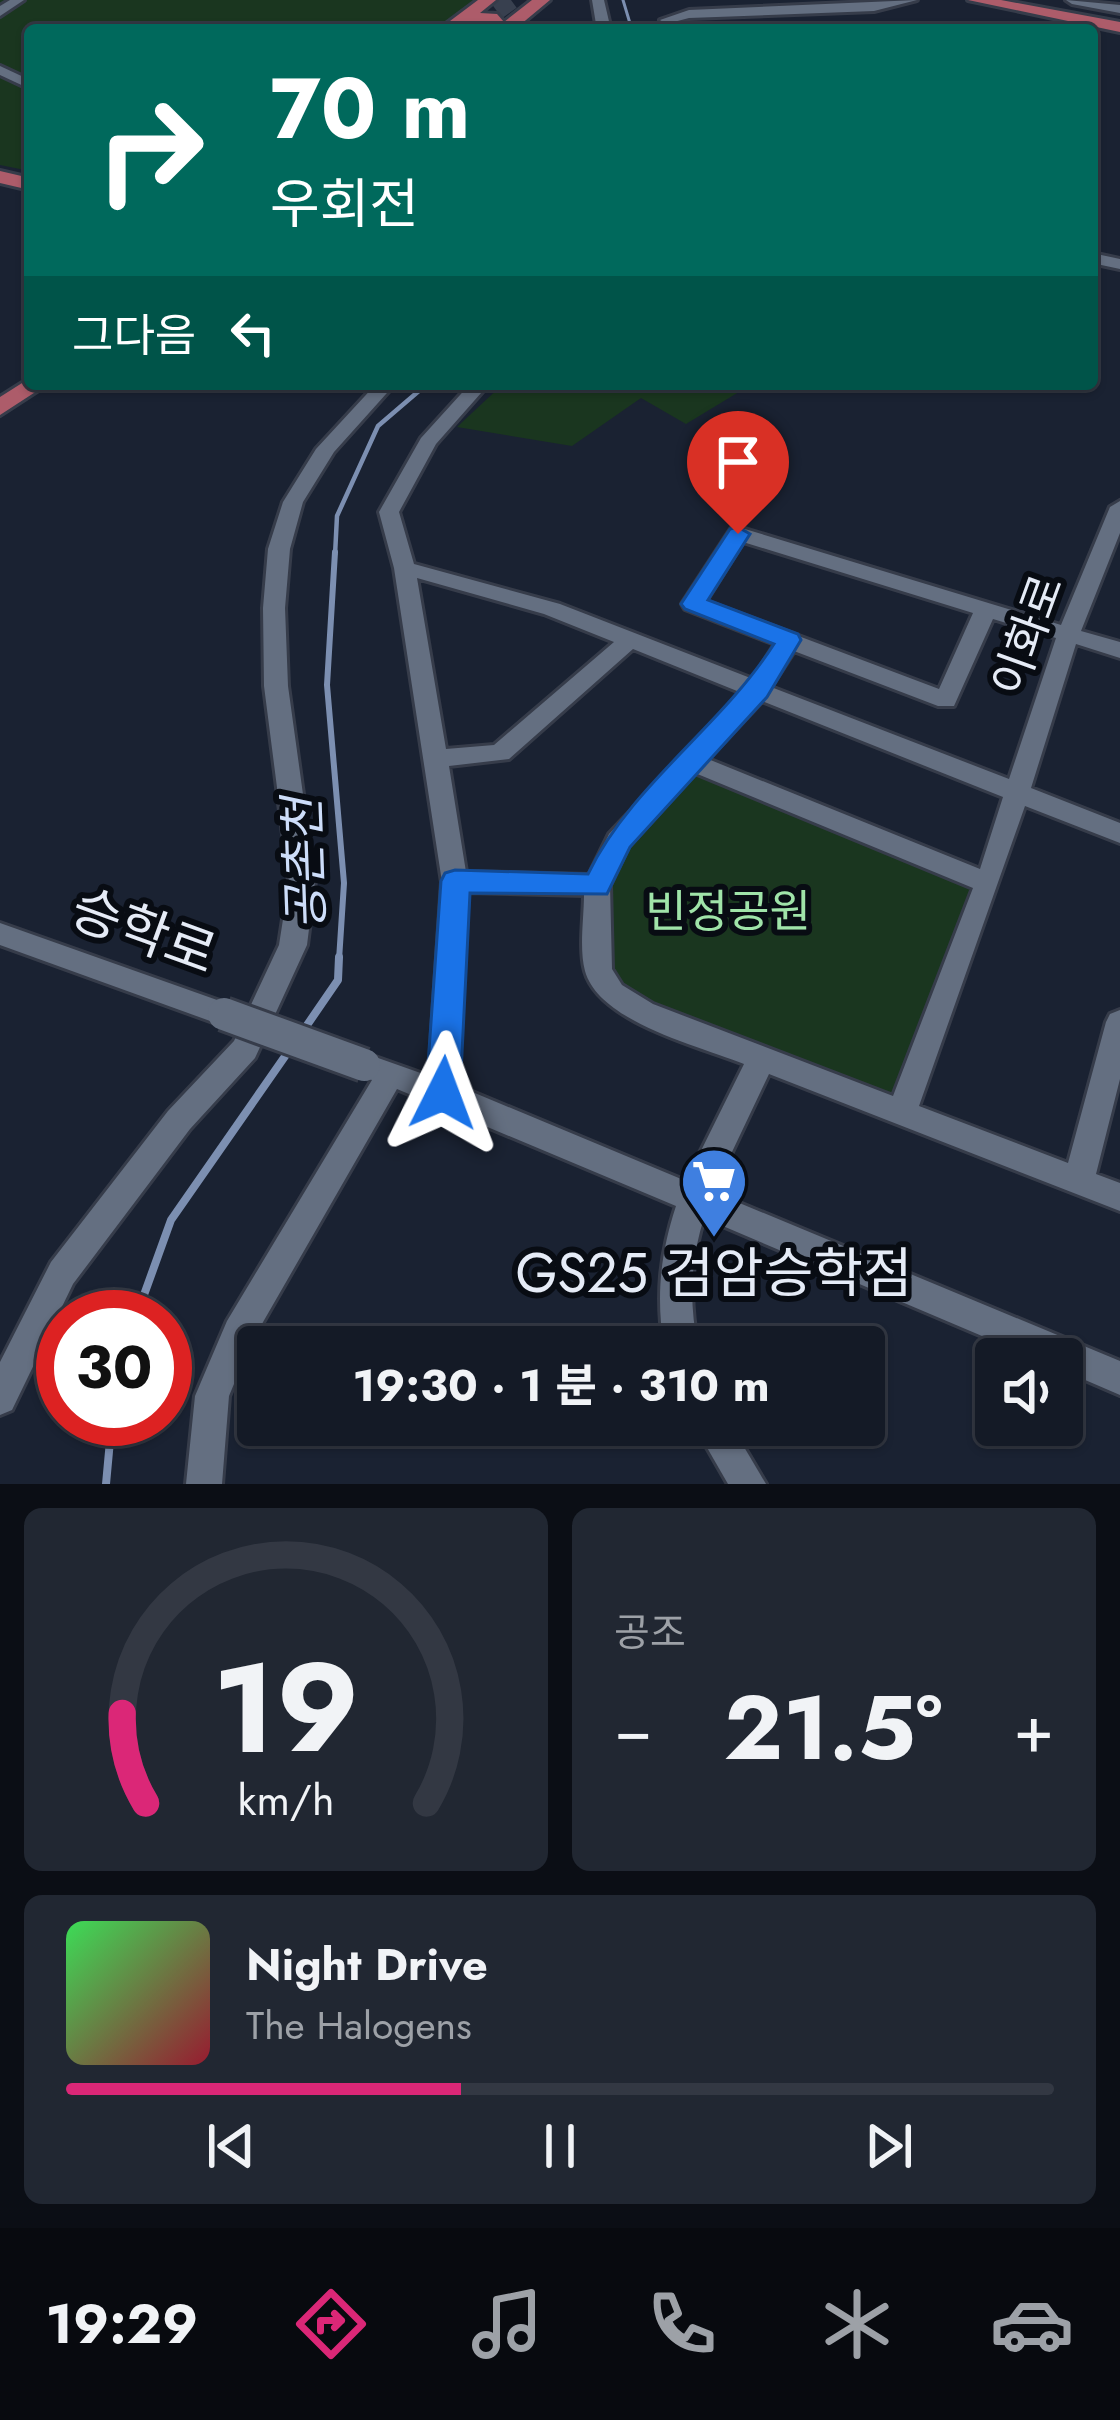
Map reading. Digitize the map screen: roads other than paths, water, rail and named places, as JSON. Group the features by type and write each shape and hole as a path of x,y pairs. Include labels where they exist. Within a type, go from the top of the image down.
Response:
{"main road":[{"path":"466,24 488,0"},
{"path":"511,24 542,0"},
{"path":"976,0 1019,3 1120,27"},
{"path":"1019,3 1056,24"},
{"path":"471,24 491,17 497,24"},
{"path":"0,409 24,390"}],"street":[{"path":"0,12 18,0"},
{"path":"673,24 689,14 874,8 911,0"},
{"path":"1072,0 1120,8"},
{"path":"0,1398 62,1273 179,1120 245,1049 293,945 302,881 276,686 274,608 279,549 293,502 326,449 380,390"},
{"path":"443,1093 455,881 405,568 389,512 428,442 475,390"},
{"name":"이화로","path":"902,1112 988,883 1068,634 1120,507"},
{"path":"986,610 946,700 693,604 738,534 1120,650"},
{"path":"405,568 553,609 1120,833"},
{"path":"436,759 500,753 630,640"},
{"path":"789,640 757,691 618,841 597,886 598,970 612,993 644,1012 1120,1197"},
{"path":"692,762 988,883"},
{"path":"455,881 597,886"},
{"name":"승학로","path":"0,934 443,1093 1120,1378"},
{"path":"1079,1181 1120,1022"},
{"path":"676,1326 676,1261 694,1199 762,1058"},
{"path":"204,1484 212,1396 238,1332 377,1070"},
{"path":"722,1446 741,1482"}],"waterway":[{"name":"공촌천","path":"623,0 630,24"},
{"name":"공촌천","path":"335,555 337,516 378,426 420,390"},
{"name":"공촌천","path":"335,552 327,685 344,883 339,960"},
{"name":"공촌천","path":"303,1031 338,980 339,957"},
{"name":"공촌천","path":"146,1290 171,1220 288,1052"},
{"name":"공촌천","path":"106,1484 110,1446"}],"tunnel":[{"path":"479,24 512,0"}],"place":[{"name":"GS25 검암승학점","path":"714,1240"}],"park label":[{"name":"빈정공원","path":"728,911"}]}
